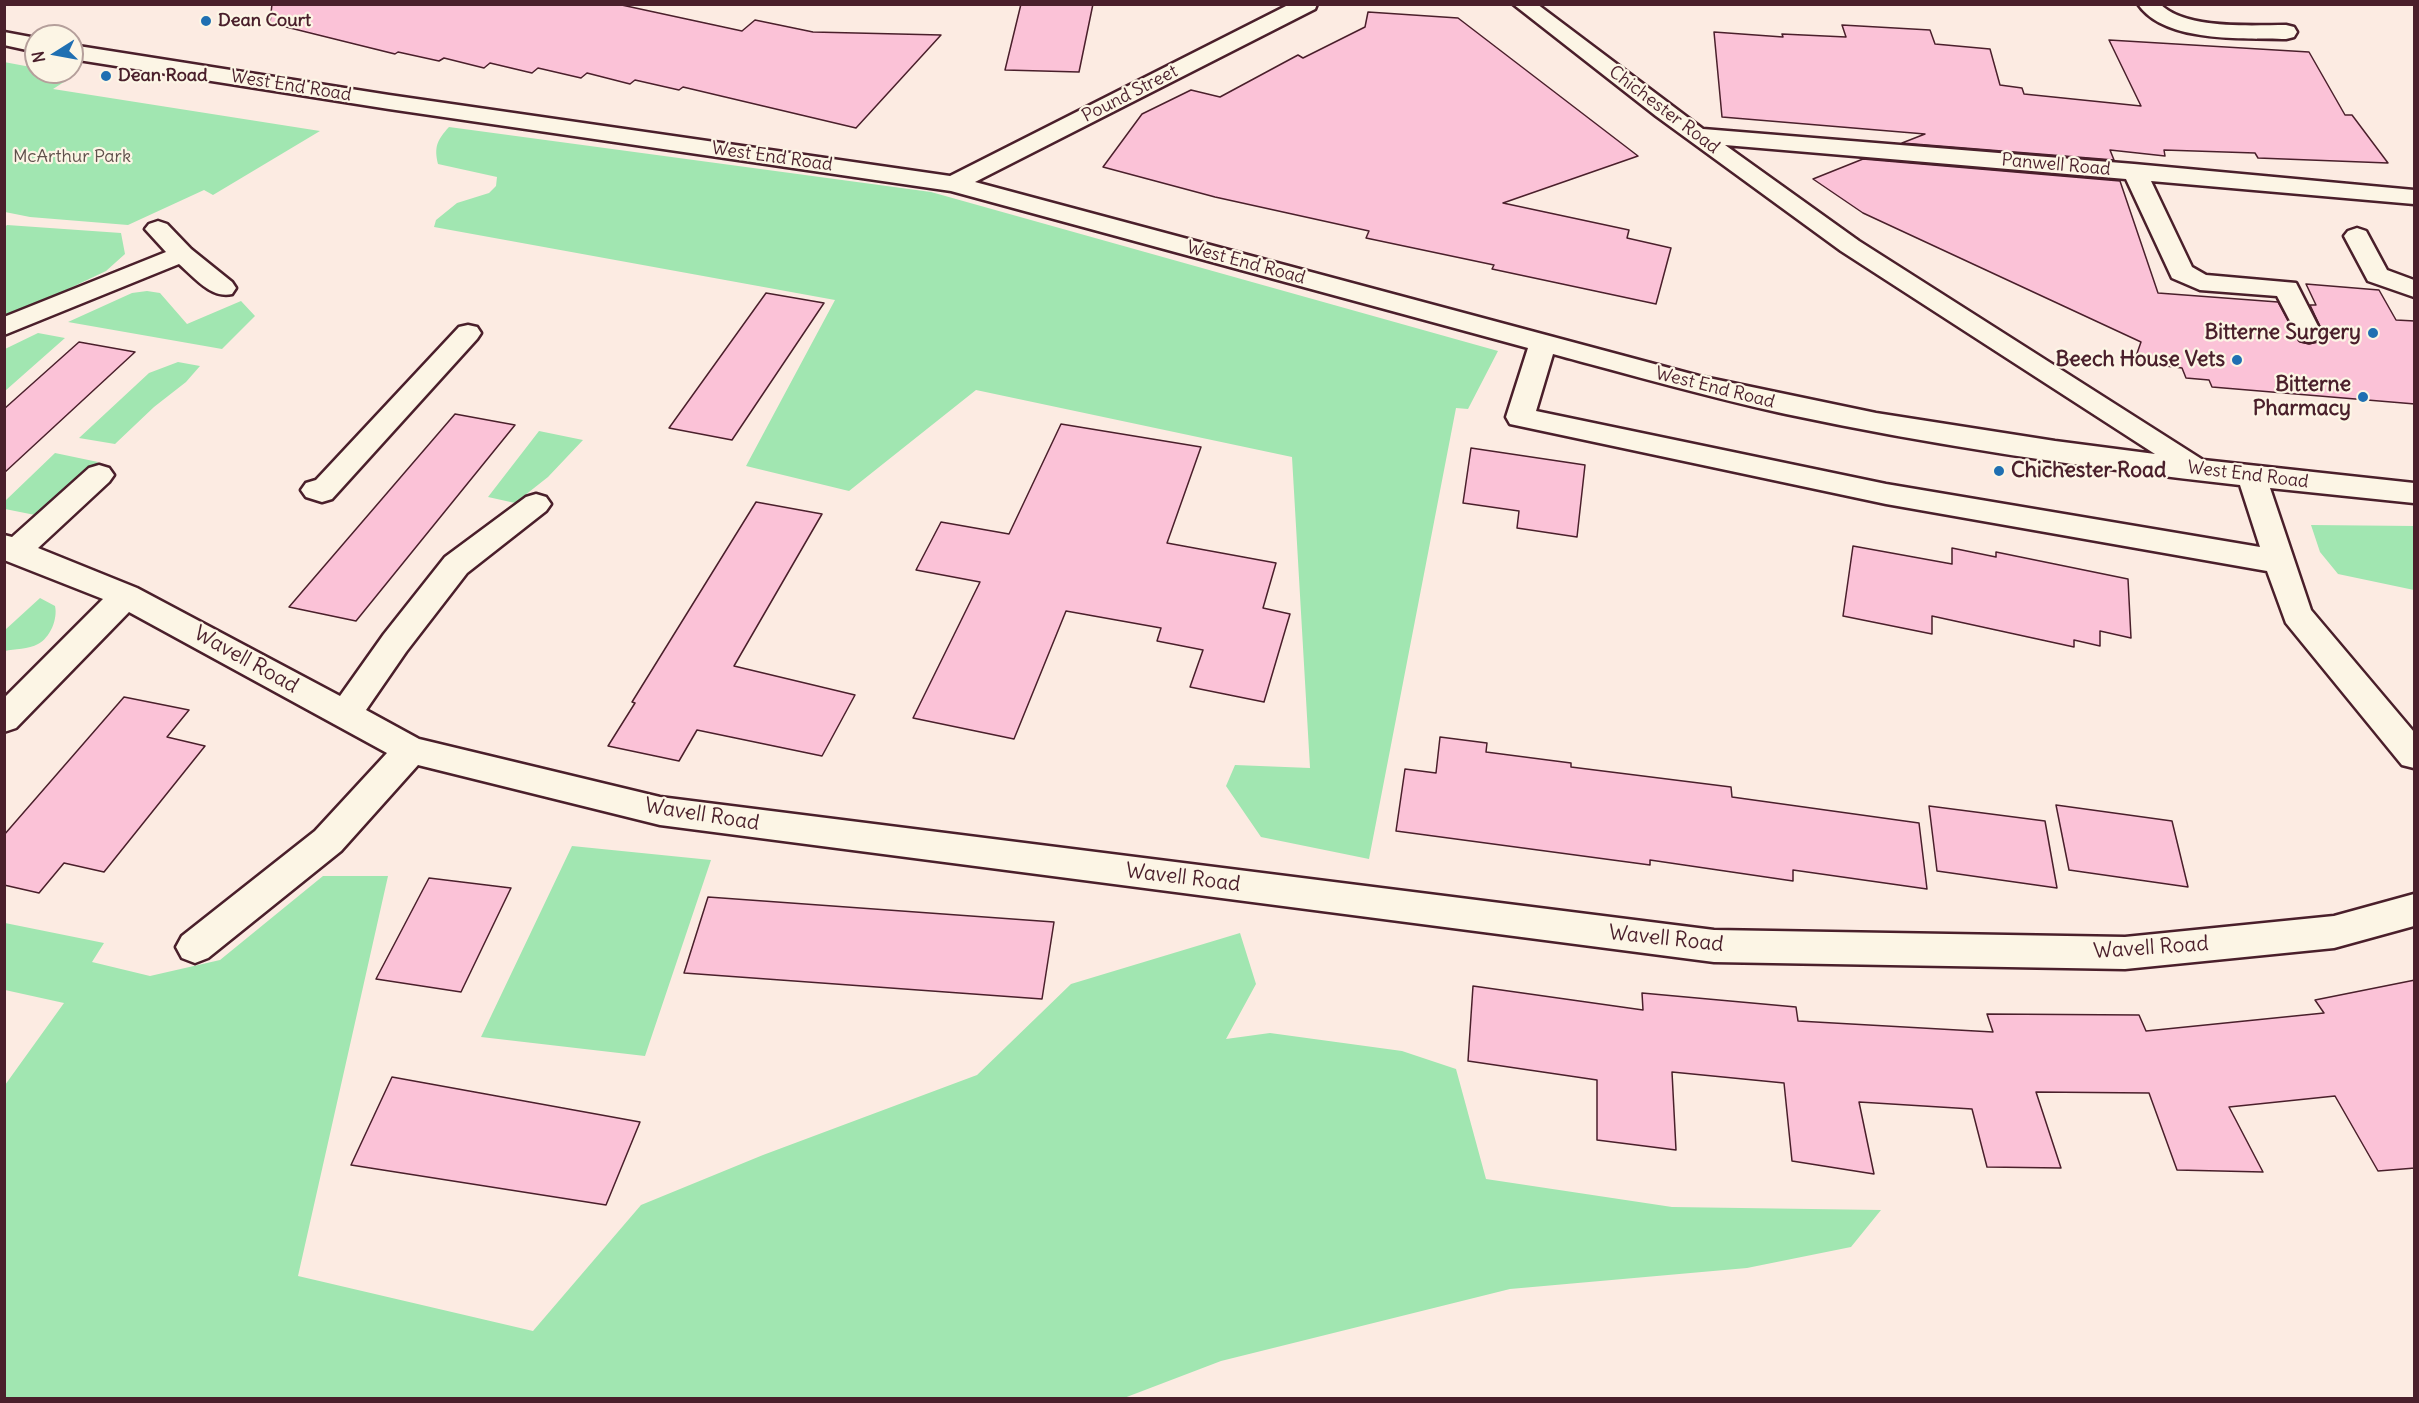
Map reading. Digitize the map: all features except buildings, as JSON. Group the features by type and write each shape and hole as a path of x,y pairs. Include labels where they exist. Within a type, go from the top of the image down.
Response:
{"street":[{"name":"Pound Street","path":"953,184 1307,4"},
{"name":"Chichester Road","path":"1523,4 1850,246 2198,469"},
{"path":"2148,4 2151,9 2173,22 2202,29 2286,32"},
{"path":"4,38 24,42"},
{"name":"West End Road","path":"84,54 389,102 953,184 1699,385 1812,411 2038,449 2252,477 2415,493"},
{"name":"Panwell Road","path":"1697,135 2415,197"},
{"path":"2134,171 2181,272 2200,282 2287,290 2309,334"},
{"path":"158,229 182,254 223,288"},
{"path":"2356,236 2377,275 2415,289"},
{"path":"4,327 182,254"},
{"path":"316,490 322,492 409,394 468,333"},
{"path":"1543,343 1520,417 1886,494 2281,562"},
{"path":"10,549 99,475"},
{"path":"2252,477 2297,615 2415,755"},
{"path":"345,714 395,643 456,565 536,504"},
{"name":"Wavell Road","path":"10,549 126,596 411,750 660,811 1714,946 2125,953 2334,932 2415,910"},
{"path":"4,719 126,596"},
{"path":"195,947 328,841 411,750"}],"green space":[{"name":"McArthur Park","path":"4,62 24,66 24,84 61,84 53,89 320,131 213,195 204,190 128,225 30,217 5,212"},
{"path":"449,127 931,192 1498,351 1468,409 1456,408 1369,859 1261,837 1226,786 1235,765 1310,768 1292,457 976,390 849,491 746,466 835,300 434,227 436,220 457,203 489,193 496,186 497,177 438,164 436,153 438,144"},
{"path":"7,225 121,233 125,254 106,271 5,319 4,228"},
{"path":"147,291 160,293 187,324 241,301 255,316 222,349 68,322 132,293"},
{"path":"38,333 65,338 5,391 5,349"},
{"path":"178,362 200,366 186,382 154,407 115,444 79,438 149,373"},
{"path":"539,431 583,440 548,477 515,503 488,497"},
{"path":"55,453 98,462 40,516 5,509 5,501"},
{"path":"2311,525 2414,526 2414,590 2338,574 2320,552"},
{"path":"40,598 55,606 54,622 49,633 34,646 5,651 5,630"},
{"path":"572,846 711,860 645,1056 481,1037"},
{"path":"323,876 388,876 298,1276 533,1331 641,1205 763,1155 977,1075 1071,984 1240,933 1256,984 1226,1039 1270,1033 1402,1051 1456,1069 1486,1179 1672,1207 1881,1210 1851,1247 1747,1268 1510,1289 1221,1361 1124,1398 5,1398 5,1085 64,1003 5,990 5,923 104,943 92,962 150,976 220,960"}],"place":[{"name":"Dean Court","path":"206,21"},
{"name":"Dean Road","path":"106,76"},
{"name":"Bitterne Surgery","path":"2373,333"},
{"name":"Beech House Vets","path":"2237,360"},
{"name":"Bitterne Pharmacy","path":"2363,397"},
{"name":"Chichester Road","path":"1999,471"}]}
